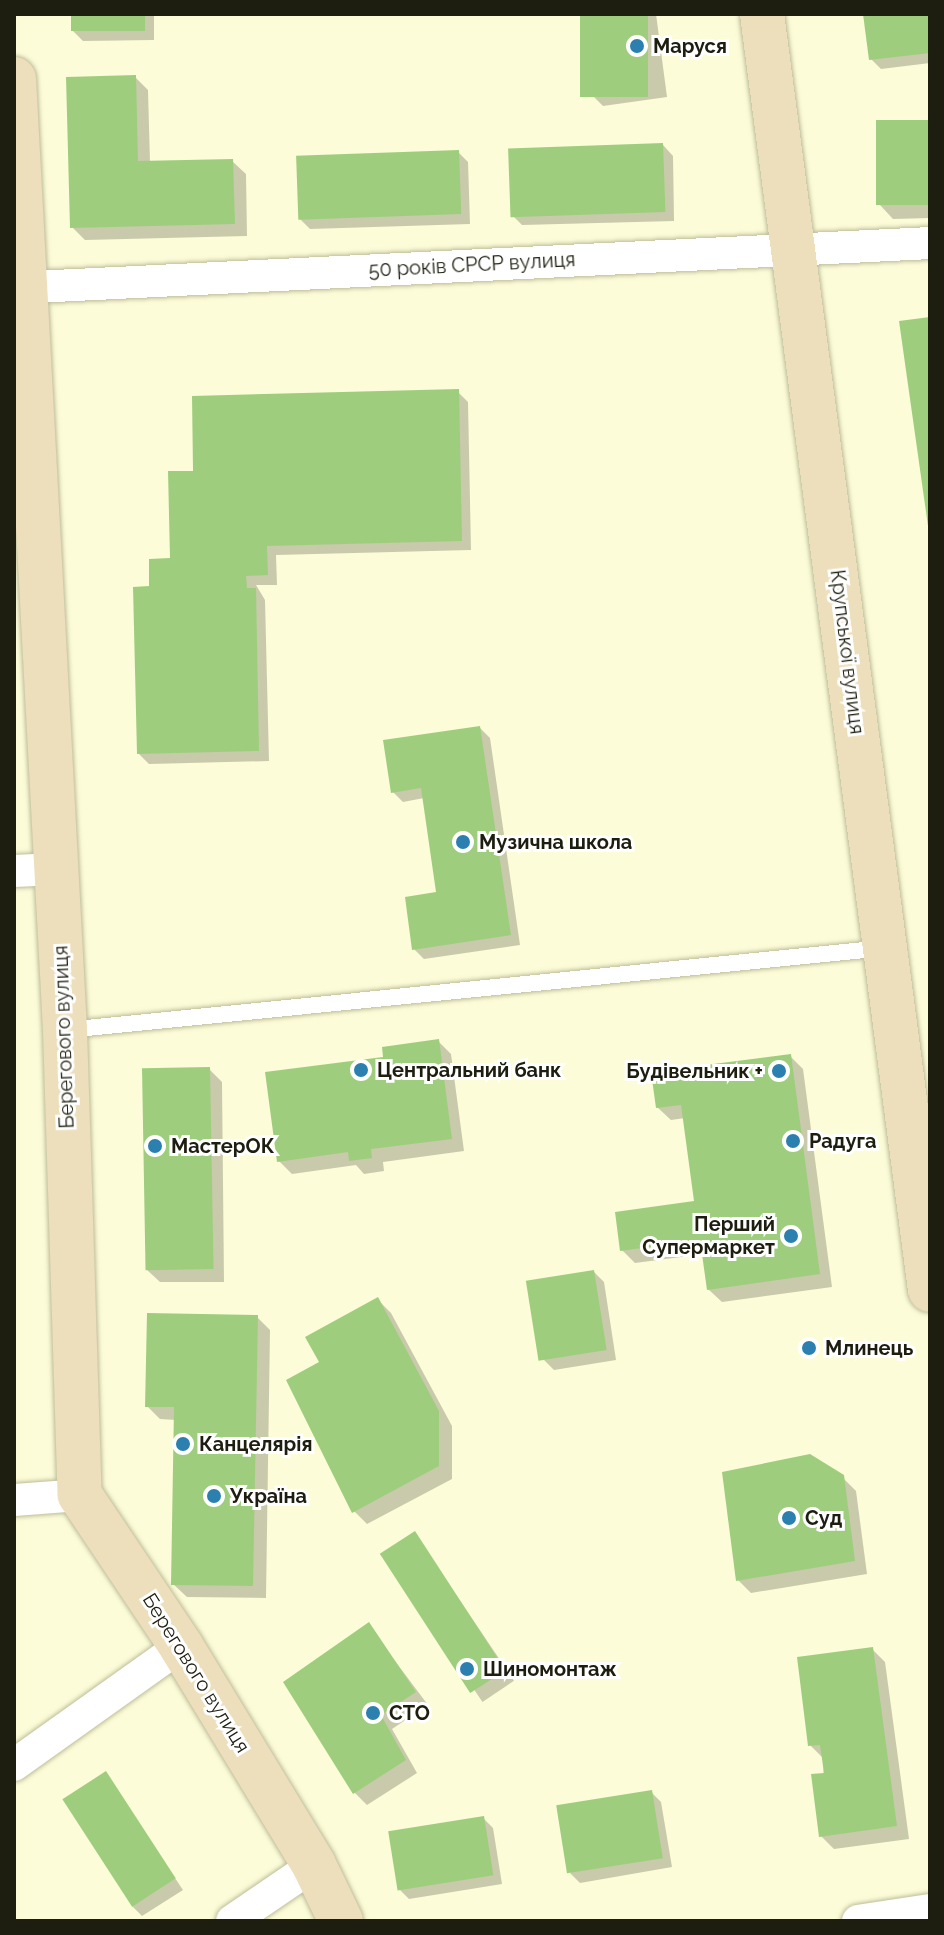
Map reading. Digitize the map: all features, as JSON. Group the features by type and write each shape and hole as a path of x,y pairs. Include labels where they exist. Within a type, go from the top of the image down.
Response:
{"street":[{"name":"Крупської вулиця","path":"762,14 930,1290"},
{"name":"Берегового вулиця","path":"14,79 35,870 65,1030 80,1495 181,1646 314,1865 341,1921"},
{"name":"50 років СРСР вулиця","path":"20,287 930,243"},
{"path":"14,1500 80,1495"},
{"path":"14,1765 181,1646"},
{"path":"232,1921 314,1865"},
{"path":"858,1921 930,1910"}],"lane":[{"path":"65,1030 886,948"}],"building":[{"path":"71,14 145,14 145,31 71,31"},
{"path":"580,14 648,14 648,97 580,97"},
{"path":"863,14 930,14 930,53 869,60"},
{"path":"136,75 138,161 233,159 235,224 70,228 66,77"},
{"path":"876,120 930,120 930,205 876,205"},
{"path":"663,143 665,212 511,217 508,148"},
{"path":"459,150 461,214 298,220 296,156"},
{"path":"930,317 930,525 928,526 899,321"},
{"path":"459,389 462,541 267,546 268,575 246,576 247,588 256,588 259,751 137,754 133,587 149,586 149,559 170,558 168,471 193,471 192,396"},
{"name":"Музична школа","path":"480,726 511,935 412,950 405,897 436,892 421,788 391,793 383,740"},
{"path":"439,1039 452,1139 371,1149 372,1158 349,1161 348,1152 277,1162 265,1072 383,1057 382,1047"},
{"path":"791,1054 820,1274 707,1290 700,1240 620,1251 615,1212 694,1201 681,1105 656,1108 651,1072"},
{"path":"210,1067 214,1269 146,1270 142,1068"},
{"path":"594,1270 607,1350 539,1361 526,1281"},
{"path":"378,1297 439,1411 439,1466 352,1513 286,1380 319,1362 305,1337"},
{"name":"Україна","path":"147,1313 258,1315 253,1586 171,1585 174,1407 145,1407"},
{"name":"Суд","path":"810,1454 844,1475 855,1561 736,1581 722,1472"},
{"path":"415,1531 505,1670 470,1693 380,1554"},
{"path":"369,1622 416,1692 381,1715 406,1760 353,1794 283,1682"},
{"path":"873,1647 897,1826 819,1837 811,1774 824,1773 820,1745 808,1746 797,1657"},
{"path":"106,1771 176,1878 132,1907 62,1799"},
{"path":"652,1790 663,1858 567,1873 556,1805"},
{"path":"484,1816 493,1875 398,1890 388,1831"}],"place":[{"name":"Маруся","path":"637,46"},
{"name":"Музична школа","path":"463,842"},
{"name":"Центральний банк","path":"361,1070"},
{"name":"Будівельник +","path":"779,1071"},
{"name":"Радуга","path":"793,1141"},
{"name":"МастерОК","path":"155,1146"},
{"name":"Перший Супермаркет","path":"791,1236"},
{"name":"Млинець","path":"809,1348"},
{"name":"Канцелярія","path":"183,1444"},
{"name":"Україна","path":"214,1496"},
{"name":"Суд","path":"789,1518"},
{"name":"Шиномонтаж","path":"467,1669"},
{"name":"СТО","path":"373,1713"}]}
